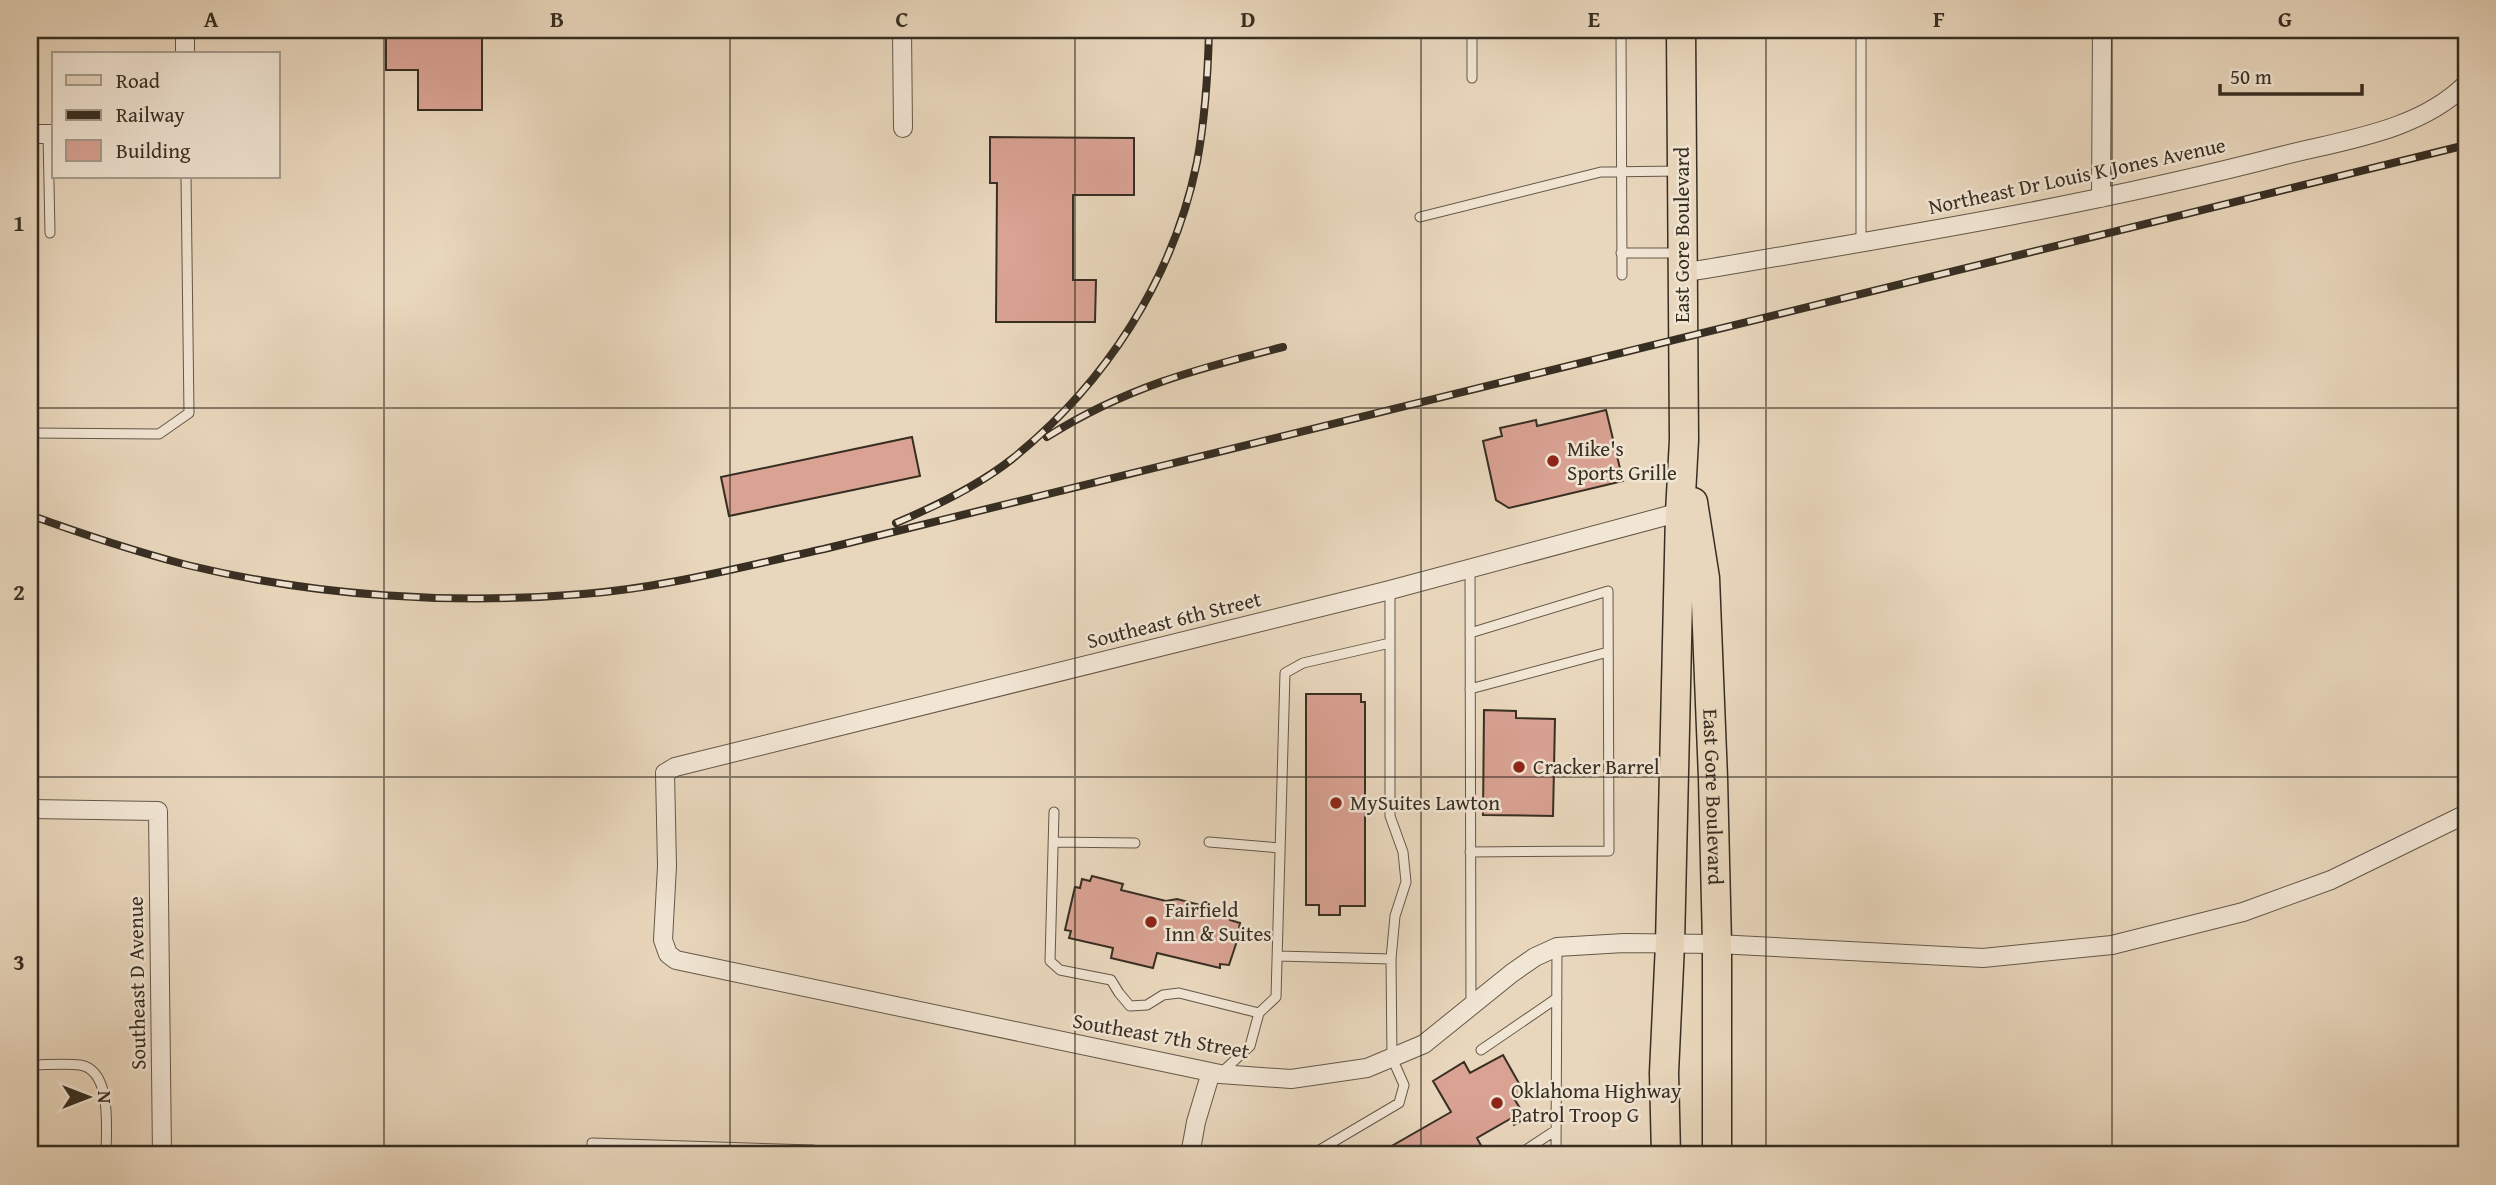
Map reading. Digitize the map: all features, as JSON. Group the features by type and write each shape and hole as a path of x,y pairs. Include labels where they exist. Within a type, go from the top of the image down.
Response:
{"main road":[{"name":"East Gore Boulevard","path":"1666,1155 1664,1073 1687,510 1684,440 1681,30"},
{"name":"East Gore Boulevard","path":"1687,510 1705,578 1717,944 1717,1155"}],"street":[{"path":"185,30 185,52"},
{"path":"902,30 903,128"},
{"path":"2101,198 2102,30"},
{"name":"Northeast Dr Louis K Jones Avenue","path":"1682,263 1861,242 2101,198 2250,164 2393,127 2430,111 2466,83"},
{"path":"30,134 51,134"},
{"name":"Southeast 6th Street","path":"663,940 667,866 665,772 675,767 1390,590 1687,510"},
{"name":"Southeast D Avenue","path":"30,809 158,811 162,1155"},
{"name":"Southeast 7th Street","path":"663,940 668,954 676,960 1216,1073 1291,1079 1367,1068 1424,1044 1535,957 1557,947 1589,943 1717,944 1983,958 2112,945 2243,912 2331,880 2466,814"},
{"path":"1190,1155 1196,1122 1216,1073"}],"lane":[{"path":"1472,78 1472,30 1621,30 1622,275"},
{"path":"1861,30 1861,242"},
{"path":"50,233 51,134"},
{"path":"1420,216 1601,172 1682,171"},
{"path":"30,433 159,434 189,413 186,178"},
{"path":"1621,253 1682,263"},
{"path":"1470,568 1471,1008"},
{"path":"1311,1155 1399,1103 1404,1085 1392,1058 1391,960 1395,916 1406,882 1402,852 1390,816 1390,590"},
{"path":"1470,633 1608,591 1609,851 1470,852"},
{"path":"1216,1073 1250,1046 1259,1013 1276,998 1285,673 1303,663 1390,643"},
{"path":"1470,689 1608,652"},
{"path":"1054,811 1050,961 1060,970 1111,980 1130,1006 1147,1005 1163,995 1179,993 1259,1013"},
{"path":"1053,842 1135,843"},
{"path":"1209,842 1280,848"},
{"path":"1556,1155 1557,947"},
{"path":"1278,956 1391,960"},
{"path":"1481,1050 1557,998"},
{"path":"30,1066 84,1066 99,1078 106,1102 106,1155"},
{"path":"1518,1155 1556,1130"},
{"path":"592,1155 592,1143 813,1150 829,1155"}],"building":[{"path":"418,30 482,30 482,110 418,110 418,70 386,70 386,34 418,34"},
{"path":"990,137 1134,138 1134,195 1073,195 1073,280 1096,280 1095,322 996,322 997,183 990,183"},
{"name":"Mike's Sports Grille","path":"1606,410 1623,481 1509,508 1496,500 1483,441 1502,436 1500,428 1536,420 1537,426"},
{"path":"912,437 920,476 729,516 721,477"},
{"name":"MySuites Lawton","path":"1306,694 1361,694 1361,702 1365,702 1365,906 1340,906 1340,915 1319,915 1319,905 1306,905"},
{"name":"Cracker Barrel","path":"1484,710 1516,711 1516,718 1555,719 1553,816 1483,815"},
{"name":"Fairfield Inn & Suites","path":"1092,876 1123,884 1121,890 1166,901 1177,899 1231,913 1230,920 1240,923 1229,965 1220,964 1220,968 1157,953 1153,968 1111,958 1113,948 1069,938 1071,931 1065,930 1075,887 1080,888 1082,879 1090,881"},
{"name":"Oklahoma Highway Patrol Troop G","path":"1503,1055 1525,1094 1515,1100 1526,1118 1514,1125 1510,1119 1477,1138 1486,1155 1466,1155 1461,1146 1445,1155 1376,1155 1451,1112 1433,1081 1464,1062 1470,1073"}],"railway":[{"path":"896,523 956,495 1012,459 1046,430 1077,398 1130,327 1171,248 1186,206 1202,129 1209,30"},
{"path":"30,515 187,565 235,576 334,591 434,598 484,598 583,594 644,587 824,549 2466,145"},
{"path":"1047,437 1104,405 1161,382 1283,347"}],"place":[{"name":"Mike's Sports Grille","path":"1553,461"},
{"name":"Cracker Barrel","path":"1519,767"},
{"name":"MySuites Lawton","path":"1336,803"},
{"name":"Fairfield Inn & Suites","path":"1151,922"},
{"name":"Oklahoma Highway Patrol Troop G","path":"1497,1103"}]}
